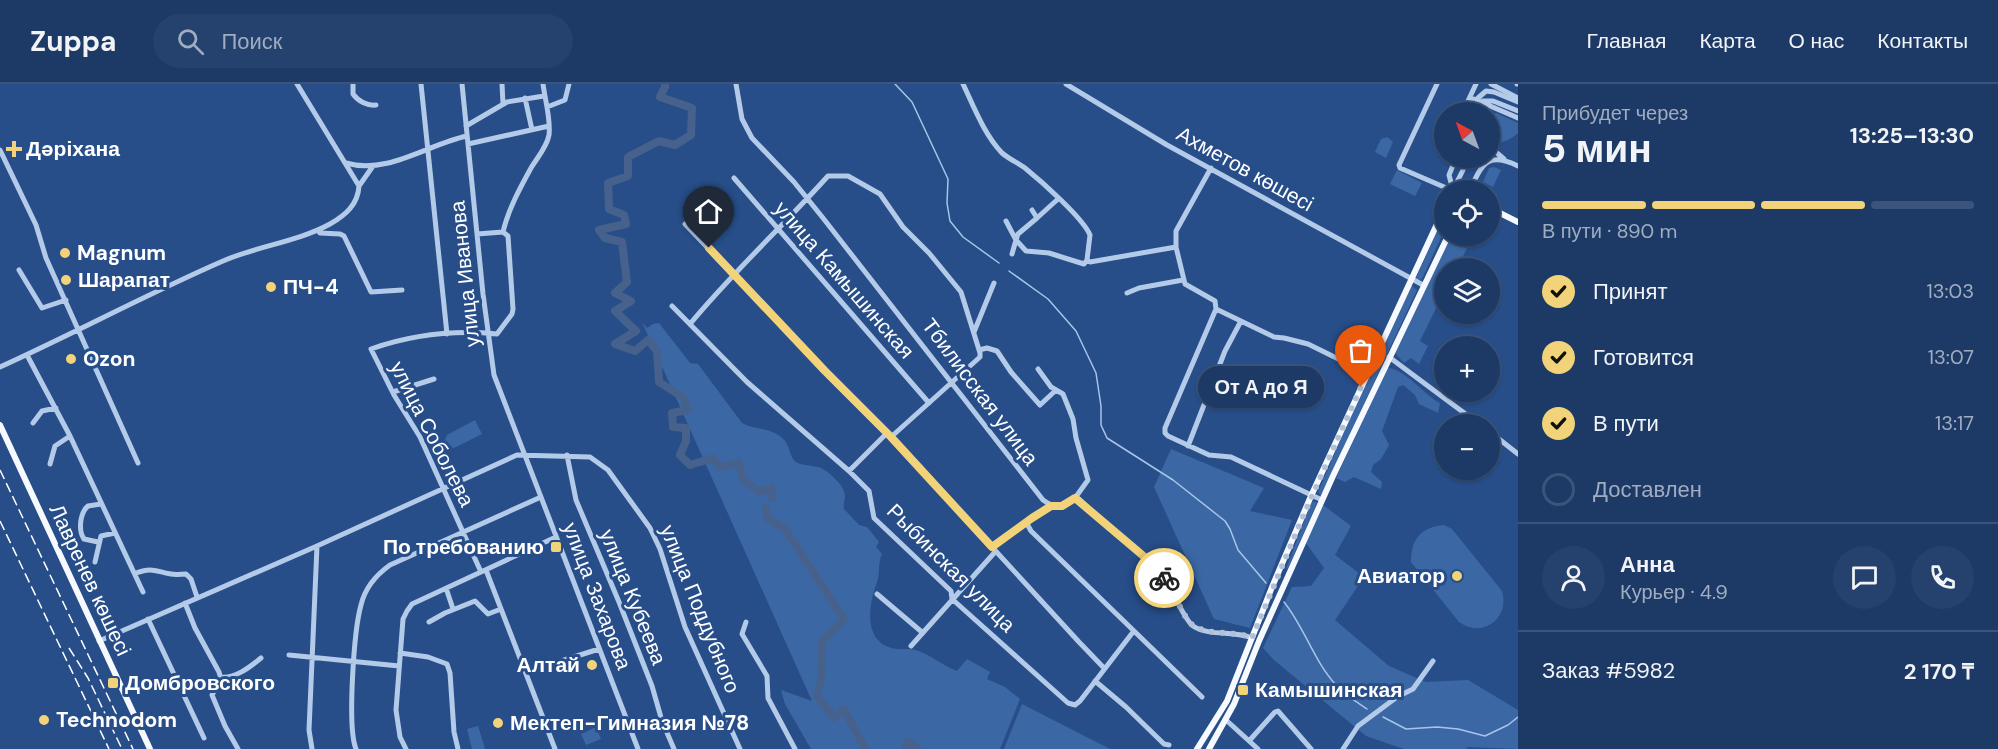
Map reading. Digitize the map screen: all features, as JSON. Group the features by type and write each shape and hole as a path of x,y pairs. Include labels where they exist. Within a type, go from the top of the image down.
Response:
{"main road":[{"path":"1500,213 1518,222"},
{"path":"1197,749 1227,701 1311,496 1434,230"},
{"path":"1209,749 1226,720 1322,501 1443,246"},
{"name":"Лавренев көшесі","path":"0,426 150,749"},
{"path":"1280,568 1285,572 1292,570"}],"street":[{"path":"297,84 359,186"},
{"path":"353,84 352,94 355,98 369,106 376,105"},
{"path":"420,84 447,334"},
{"name":"улица Иванова","path":"462,84 494,375 525,454"},
{"path":"502,84 503,104"},
{"path":"502,232 525,178 545,147 549,135 543,84"},
{"path":"547,107 565,100 569,84"},
{"name":"Тбилисская улица","path":"736,84 739,109 747,130 808,200 895,308 1032,488 1051,506"},
{"path":"963,84 984,127 999,150 1024,168 1088,231 1090,235 1087,260 1084,264 1077,263 1049,253 1026,251 1016,240 1006,221"},
{"name":"Ахметов көшесі","path":"1066,84 1167,145 1423,285"},
{"path":"1434,182 1398,165 1437,84"},
{"path":"1467,102 1476,84"},
{"path":"1491,84 1518,98"},
{"path":"1477,102 1486,91 1518,102"},
{"path":"466,126 503,104 544,96"},
{"path":"525,98 532,130"},
{"path":"1468,102 1472,99 1490,100 1518,111"},
{"path":"1500,109 1518,117"},
{"path":"468,144 549,126"},
{"path":"344,162 373,166 467,136"},
{"path":"0,150 36,225 46,258 138,463"},
{"path":"1500,155 1518,166"},
{"path":"1476,180 1485,163 1496,159 1508,161"},
{"path":"0,367 226,260 331,224 353,207 359,186 373,166"},
{"path":"1211,168 1176,231 1176,247 1185,284 1215,301 1216,309 1165,428 1165,433 1188,446 1209,454 1231,457 1322,501"},
{"path":"690,324 777,227 808,200 828,176 848,176 880,194 903,227 955,283 968,312 980,357 849,471"},
{"name":"улица Камышинская","path":"734,178 929,403"},
{"path":"1012,254 1018,234 1058,200"},
{"path":"1032,210 1036,218"},
{"path":"685,224 840,387 889,435 1104,668"},
{"path":"318,230 320,233 344,236 370,292 402,290"},
{"path":"477,234 502,232 508,236 512,314 497,334 488,333"},
{"path":"1087,260 1102,261 1133,253 1176,247"},
{"path":"19,270 42,308 66,300"},
{"path":"1126,293 1183,280"},
{"path":"974,332 994,283"},
{"name":"Рыбинская улица","path":"672,306 747,382 869,491 874,518 951,591 952,599 1068,703 1075,705 1080,701 1133,632"},
{"path":"1216,309 1274,338 1308,344 1367,373"},
{"path":"1188,446 1225,351 1241,321"},
{"name":"улица Соболева","path":"488,333 447,334 405,339 371,349 393,392 413,424 501,609 555,749"},
{"path":"979,350 987,348 997,351 1011,372 1040,405 1055,391"},
{"path":"27,355 70,436 143,592"},
{"path":"1389,357 1466,414"},
{"path":"911,646 994,549 1026,522 1051,506 1062,506 1075,498 1088,480 1070,411 1063,394 1055,391 1038,369"},
{"path":"393,392 434,379"},
{"path":"33,423 42,411 56,408"},
{"path":"50,464 56,446 70,436"},
{"path":"1500,440 1518,454"},
{"path":"99,641 317,546 508,458 525,454"},
{"name":"улица Поддубного","path":"525,454 590,457 608,470 650,528 660,549 685,627 740,749"},
{"name":"улица Захарова","path":"525,454 638,749"},
{"name":"улица Кубеева","path":"567,455 576,500 620,602 674,749"},
{"path":"356,749 351,726 354,662 361,605 371,583 390,565 541,497"},
{"path":"1075,498 1154,566 1168,583 1188,621 1193,626 1252,638"},
{"path":"98,542 84,539 81,535 81,516 88,506 101,504"},
{"path":"1026,522 1036,536 1202,697"},
{"path":"95,562 101,536 115,532"},
{"path":"406,749 397,722 403,619 407,610 412,604 556,537"},
{"path":"312,749 309,730 317,546"},
{"path":"136,573 148,568 173,574 186,574 191,579 197,597"},
{"path":"446,588 453,609"},
{"path":"877,594 923,633"},
{"path":"429,622 453,609 475,601 488,614 501,609"},
{"path":"185,603 220,677"},
{"path":"148,619 204,738"},
{"path":"746,622 742,634 766,676 768,698 795,749"},
{"path":"558,662 599,649"},
{"path":"400,653 428,657 447,664 450,673 454,732 458,749"},
{"path":"289,655 399,666"},
{"path":"220,677 227,678 246,669 261,658"},
{"path":"1344,749 1358,726 1413,688 1433,661"},
{"path":"220,677 212,695 238,749"},
{"path":"1095,681 1164,744 1169,745"},
{"path":"1249,741 1278,711 1311,749"},
{"path":"1226,720 1258,749"}],"shaded area":[{"path":"1500,115 1518,123 1518,133 1500,142"},
{"path":"1387,137 1393,142 1386,158 1375,152 1381,139"},
{"path":"1489,168 1501,170 1496,180 1484,180"},
{"path":"1397,170 1422,183 1415,196 1390,184"},
{"path":"1434,238 1434,246 1437,246 1422,279 1417,281 1416,278"},
{"path":"1446,246 1468,246 1462,258 1440,258"},
{"path":"1434,271 1434,312 1420,341 1428,346 1419,364 1411,358 1404,363 1394,352"},
{"path":"1412,286 1417,290 1321,496 1318,492 1375,361"},
{"path":"642,322 647,328 659,323 690,363 698,364 742,423 776,434 787,444 795,461 821,468 839,483 845,495 844,509 859,525 867,527 879,542 876,547 882,554 871,604 873,633 886,646 921,652 957,671 967,659 990,672 987,679 1005,687 1020,699 1000,749 811,749 785,704 781,690 812,701"},
{"path":"1366,342 1374,346 1367,361 1360,357"},
{"path":"1388,368 1407,377 1434,399 1434,402 1440,403 1438,413 1419,404 1415,395 1403,385 1398,387 1382,431 1389,445 1381,459 1373,465 1371,472 1382,482 1381,489 1354,477 1345,482 1336,478"},
{"path":"475,420 482,434 454,448 446,445 447,435"},
{"path":"1171,449 1264,488 1250,511 1292,520 1250,628 1214,619 1154,487"},
{"path":"1314,501 1317,503 1286,569 1311,503"},
{"path":"1323,505 1351,526 1335,555 1364,577 1335,620 1389,666 1426,682 1468,680 1518,710 1518,749 1468,747 1466,749 1404,749 1366,736 1274,660 1263,648 1292,587 1311,586 1324,568 1306,543"},
{"name":"Авиатор","path":"1444,525 1452,529 1502,591 1502,610 1493,623 1485,627 1468,627 1459,622 1411,562 1413,547 1419,536 1429,528"},
{"path":"1022,704 1110,749 1004,749"},
{"path":"478,726 485,749 472,749 467,729"},
{"path":"596,727 601,739 586,745 581,734"}],"waterway":[{"path":"665,84 660,97 692,108 691,135 675,145 659,141 628,157 628,176 608,183 609,209 624,215 626,224 599,230 605,238 622,242 627,282 615,293 631,301 615,311 636,331 615,344 635,351 648,340 657,351 659,382 684,398 688,410 672,413 673,427 686,428 686,441 680,455 690,465 713,458 719,467 739,463 743,479 759,492 771,488 772,498"},
{"path":"895,84 912,102 948,179 947,203 950,221 963,237 999,263"},
{"path":"1009,271 1048,299 1076,331 1096,373 1101,406 1101,425 1107,438 1173,480 1225,521 1238,550 1266,583"},
{"path":"766,508 767,518 785,529 844,619 822,642 821,682 817,696 834,718 844,709 865,749"},
{"path":"1284,602 1329,677 1344,692 1367,709"},
{"path":"1383,717 1406,729 1437,727 1458,729 1485,736 1508,725 1518,717"},
{"path":"905,749 908,742 918,749"}],"railway":[{"path":"0,470 133,749"},
{"path":"0,521 109,749"},
{"path":"69,648 88,678 122,749"}],"way so far":[{"path":"1164,578 1193,626 1252,638 1272,587 1361,387"}],"place":[{"name":"Дəріхана","path":"14,149"},
{"name":"Magnum","path":"65,253"},
{"name":"Шарапат","path":"66,280"},
{"name":"ПЧ-4","path":"271,287"},
{"name":"Ozon","path":"71,359"},
{"name":"От А до Я","path":"1361,387"},
{"name":"По требованию","path":"556,547"},
{"name":"Авиатор","path":"1457,576"},
{"name":"Алтай","path":"592,665"},
{"name":"Домбровского","path":"113,683"},
{"name":"Камышинская","path":"1243,690"},
{"name":"Technodom","path":"44,720"},
{"name":"Мектеп-Гимназия №78","path":"498,723"}],"route":[{"path":"709,248 891,437 992,547 1051,506 1062,506 1075,498 1147,559 1164,578"}]}
